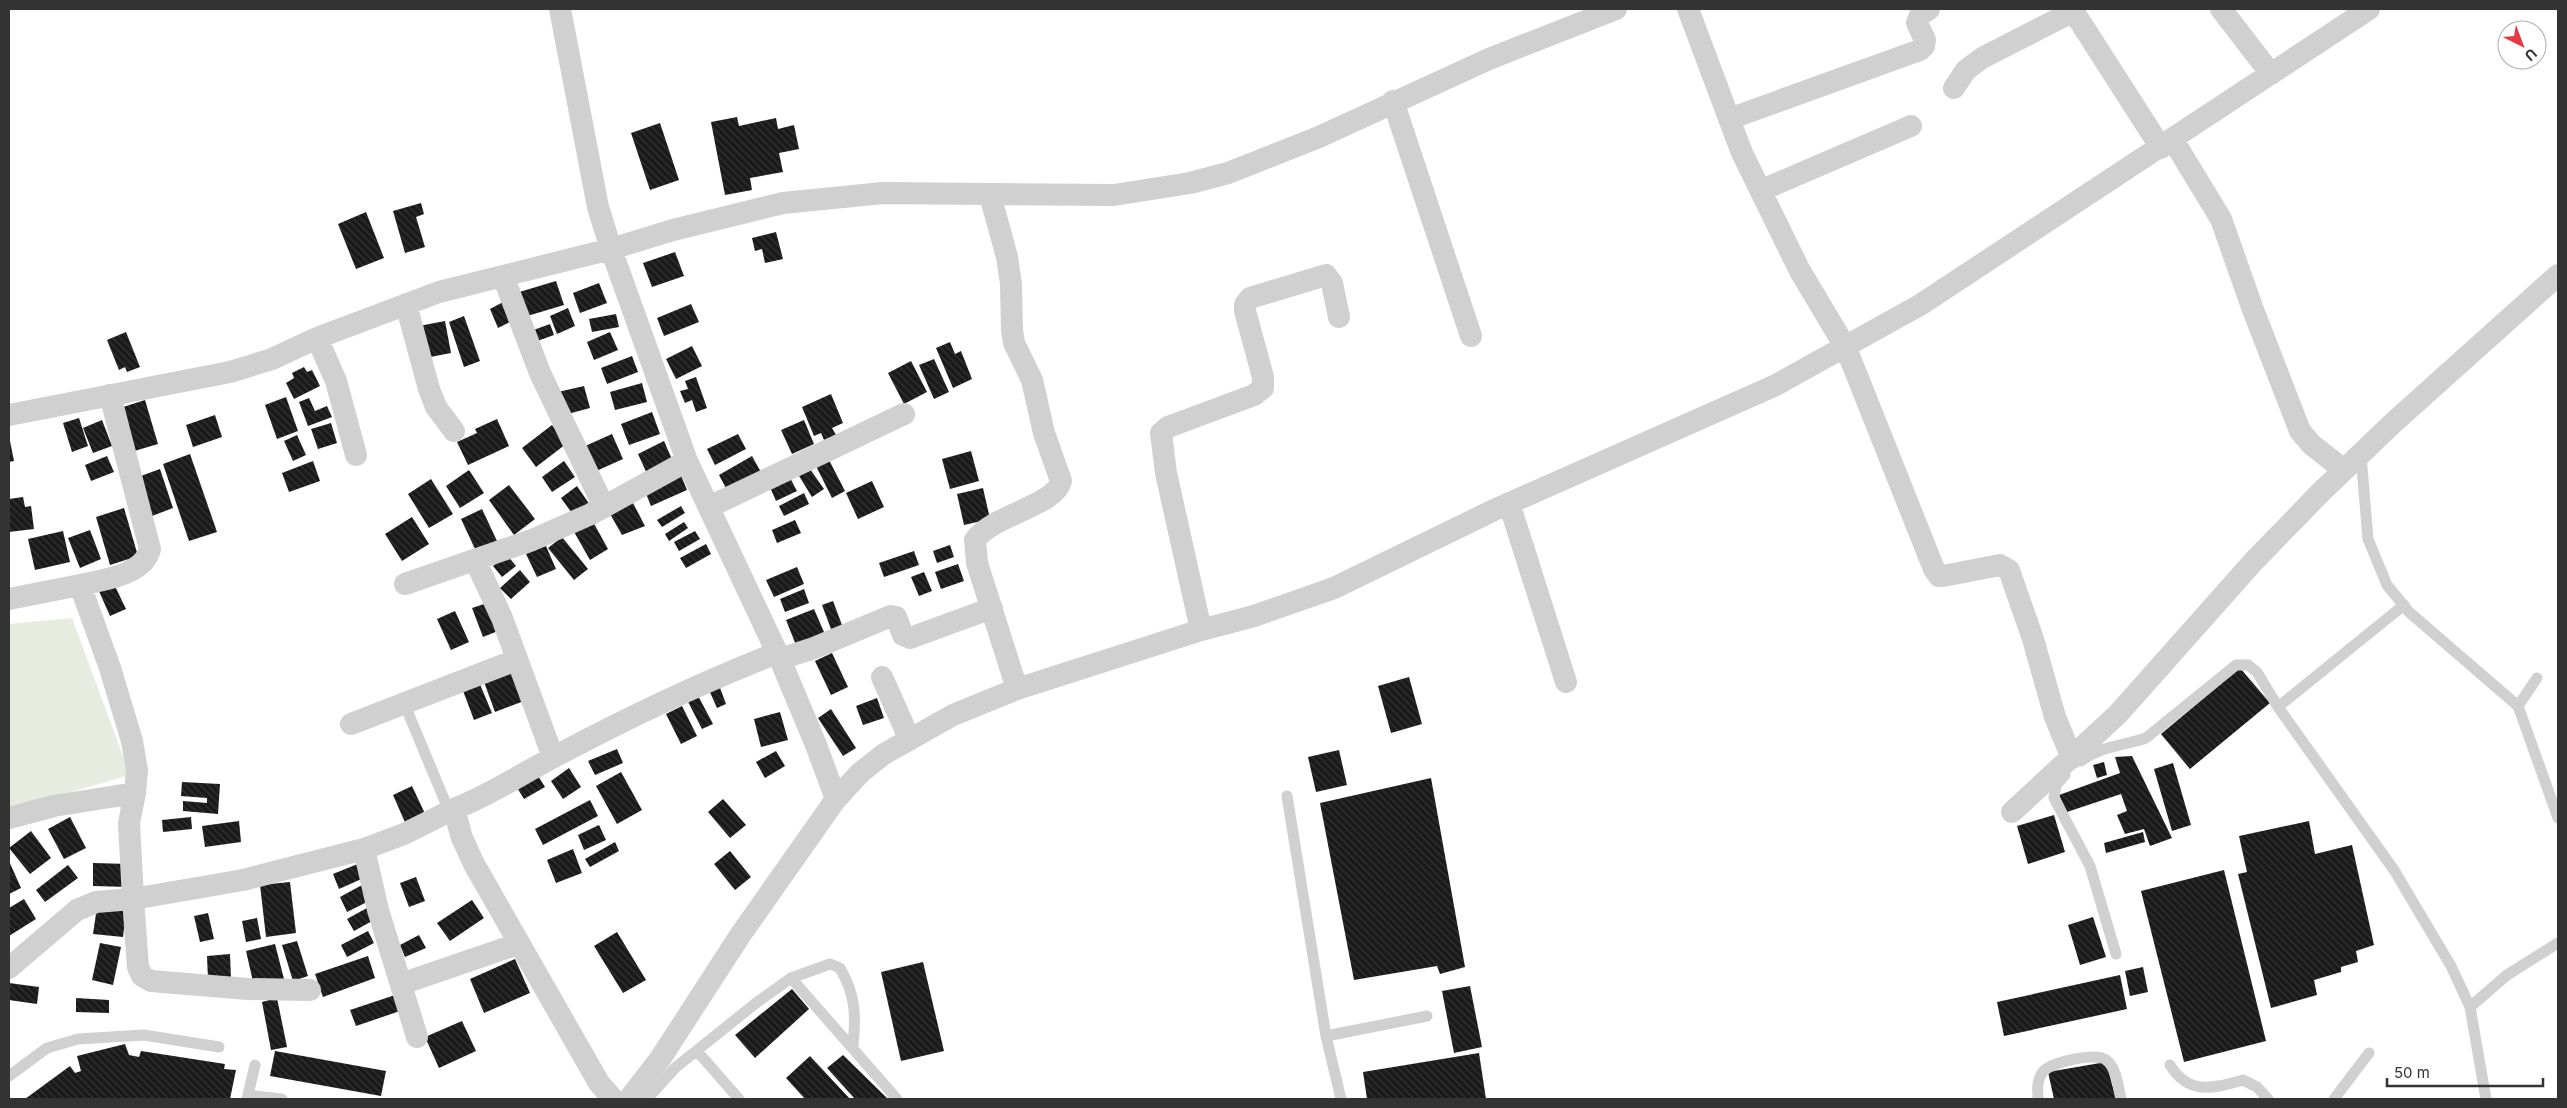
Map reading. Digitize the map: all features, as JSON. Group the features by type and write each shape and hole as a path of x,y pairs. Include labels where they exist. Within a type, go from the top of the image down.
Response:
{"street":[{"path":"560,9 598,207 611,249 687,461 779,656 816,744 836,799"},
{"path":"9,415 230,372 272,358 317,338 439,292 783,203 883,193 1114,195 1190,183 1228,173 1263,160 1319,137 1489,59 1616,9"},
{"path":"1688,9 1742,153 1762,190 1800,271 1846,348 1934,569 1939,576 1944,576 2000,565 2005,566 2012,576 2055,717 2072,758"},
{"path":"1728,119 1920,50 1924,46 1925,40 1917,23 1920,15 1929,9"},
{"path":"2221,9 2271,74"},
{"path":"629,1099 660,1059 758,910 836,799 878,759 909,738 953,715 1017,689 1201,630 1254,616 1334,588 1509,503 1776,385 1846,348 1920,305 2167,144 2369,9"},
{"path":"1954,88 1966,70 1982,58 2073,10 2221,219 2252,308 2300,430 2312,445 2344,470"},
{"path":"1394,101 1471,336"},
{"path":"1762,190 1911,126"},
{"path":"990,195 1007,257 1012,284 1012,330 1014,343 1032,380 1044,433 1061,481 1055,494 993,522 982,530 975,540 977,563 1017,689"},
{"path":"1201,630 1166,474 1160,433 1168,427 1254,395 1263,388 1263,377 1244,305 1250,298 1326,275 1332,283 1339,318"},
{"path":"2012,812 2118,714 2253,562 2361,453 2558,275"},
{"path":"503,276 540,373 604,507"},
{"path":"406,304 429,389 436,407 454,431"},
{"path":"317,338 336,381 356,455"},
{"path":"9,599 80,586 139,567 148,559 150,549 110,395"},
{"path":"709,507 904,414"},
{"path":"406,584 532,540 604,507 687,461"},
{"path":"1509,503 1566,682"},
{"path":"475,560 502,618 553,757"},
{"path":"80,586 92,613 132,741 137,770 136,793 129,823 138,968 142,976 151,981 248,989 310,990"},
{"path":"9,968 77,910 96,902 133,899 243,880 364,849 404,834 512,781 553,757 698,684 779,656 814,648 891,616 896,618 903,634 910,638 992,608"},
{"path":"351,724 516,660"},
{"path":"882,677 909,738"},
{"path":"9,818 54,806 136,793"},
{"path":"451,810 466,847 518,944 569,1028 599,1083 613,1099"},
{"path":"364,849 378,910 417,1037"},
{"path":"401,984 518,944"}],"lane":[{"path":"2361,453 2368,539 2387,585 2404,605 2518,706 2558,818"},
{"path":"2278,707 2404,605"},
{"path":"2116,954 2090,866 2054,798 2056,785 2068,771 2091,754 2107,746 2131,743 2146,738 2236,665 2248,665 2256,672 2278,707 2394,870 2451,966 2470,1007 2486,1099"},
{"path":"2518,706 2536,678"},
{"path":"404,703 451,810"},
{"path":"1287,796 1326,1036 1341,1099"},
{"path":"2470,1007 2507,975 2558,943"},
{"path":"647,1099 675,1068 791,978 830,964 840,968 853,993 856,1018 853,1046"},
{"path":"791,978 853,1046 897,1099"},
{"path":"1326,1036 1427,1016"},
{"path":"9,1076 47,1048 78,1039 144,1035 220,1047"},
{"path":"697,1051 740,1099"},
{"path":"2334,1099 2369,1053"},
{"path":"2038,1099 2037,1083 2042,1072 2052,1065 2080,1058 2102,1058 2113,1069 2121,1099"},
{"path":"255,1065 248,1097 282,1099"},
{"path":"2170,1065 2176,1075 2189,1084 2201,1088 2243,1080 2257,1087 2268,1099"}],"shaded area":[{"path":"72,618 130,775 9,810 9,624"}],"building":[{"path":"737,117 739,126 776,118 778,129 794,125 799,149 779,153 783,172 750,178 752,190 725,195 711,122"},
{"path":"660,123 679,180 650,190 631,133"},
{"path":"421,203 424,214 416,217 425,247 405,253 393,211"},
{"path":"366,212 384,258 356,269 338,224"},
{"path":"776,232 783,259 765,263 762,249 755,251 752,238"},
{"path":"675,252 684,276 652,287 643,263"},
{"path":"556,281 564,305 524,317 516,293"},
{"path":"599,283 607,303 580,313 573,293"},
{"path":"505,301 514,320 498,328 490,309"},
{"path":"691,304 699,322 664,336 657,318"},
{"path":"568,308 575,326 557,334 550,316"},
{"path":"616,314 619,327 592,332 589,319"},
{"path":"464,316 480,361 464,367 449,322"},
{"path":"445,321 451,353 425,358 419,326"},
{"path":"550,324 554,335 532,343 528,332"},
{"path":"126,332 140,367 127,372 125,367 119,370 107,340"},
{"path":"610,332 618,350 594,360 587,342"},
{"path":"950,342 955,354 961,351 972,379 953,388 936,348"},
{"path":"692,346 702,366 676,379 666,359"},
{"path":"632,356 638,372 607,384 601,368"},
{"path":"934,359 949,392 934,399 919,365"},
{"path":"911,361 927,392 904,404 888,373"},
{"path":"304,367 307,372 312,370 320,386 294,399 286,383 294,378 292,373"},
{"path":"696,377 707,408 696,412 692,400 685,403 680,391 688,389 685,381"},
{"path":"642,383 647,402 615,410 610,392"},
{"path":"584,386 590,408 564,415 558,392"},
{"path":"831,394 843,423 832,428 836,435 824,440 821,433 814,436 802,407"},
{"path":"286,397 298,431 277,439 265,405"},
{"path":"309,398 315,411 327,406 332,417 308,426 299,402"},
{"path":"145,400 158,444 131,452 117,409"},
{"path":"652,412 660,434 629,445 621,424"},
{"path":"215,415 222,437 193,447 186,425"},
{"path":"79,418 88,446 72,452 63,423"},
{"path":"497,419 509,446 468,465 457,442 477,433 475,429"},
{"path":"102,420 112,446 93,453 83,428"},
{"path":"804,420 814,444 792,454 781,430"},
{"path":"331,423 337,443 318,449 311,429"},
{"path":"552,425 566,444 536,467 522,448"},
{"path":"612,434 623,459 594,472 583,447"},
{"path":"738,434 746,449 715,465 707,449"},
{"path":"297,435 306,455 293,461 284,441"},
{"path":"664,441 674,464 648,476 638,454"},
{"path":"9,442 14,461 9,462"},
{"path":"971,451 979,481 950,489 942,459"},
{"path":"190,454 217,532 189,541 163,464"},
{"path":"107,456 114,472 91,481 85,465"},
{"path":"752,456 762,474 728,492 719,475"},
{"path":"829,460 845,491 832,498 816,466"},
{"path":"313,461 320,481 289,492 282,473"},
{"path":"564,461 575,477 552,492 542,477"},
{"path":"160,469 173,508 152,516 138,477"},
{"path":"810,469 824,489 812,497 799,476"},
{"path":"469,470 484,493 460,508 446,486"},
{"path":"680,473 687,490 651,506 644,489"},
{"path":"789,476 797,491 776,501 769,485"},
{"path":"431,479 453,514 429,528 408,494"},
{"path":"872,481 884,507 858,519 846,493"},
{"path":"509,485 535,519 514,535 489,500"},
{"path":"577,486 590,505 574,516 561,498"},
{"path":"983,488 990,519 964,525 957,494"},
{"path":"804,493 809,504 784,516 779,506"},
{"path":"23,497 25,507 31,506 34,529 9,532 9,499"},
{"path":"633,503 645,526 622,535 609,512"},
{"path":"681,506 685,513 662,527 657,520"},
{"path":"124,508 138,556 110,565 96,517"},
{"path":"482,509 497,541 476,551 461,519"},
{"path":"412,517 429,544 402,561 385,534"},
{"path":"592,520 608,549 590,560 573,530"},
{"path":"795,520 801,533 777,543 772,530"},
{"path":"684,522 688,528 669,541 665,534"},
{"path":"90,530 101,559 80,568 68,538"},
{"path":"63,531 70,562 35,570 28,539"},
{"path":"695,531 700,539 679,551 674,542"},
{"path":"562,537 588,569 574,580 548,548"},
{"path":"706,544 711,554 686,568 680,558"},
{"path":"950,545 954,557 937,563 933,551"},
{"path":"546,546 556,569 537,577 526,554"},
{"path":"914,551 919,565 884,577 879,563"},
{"path":"507,555 516,566 502,577 493,566"},
{"path":"958,564 964,581 941,589 935,572"},
{"path":"797,567 804,584 774,597 766,580"},
{"path":"520,570 530,582 511,599 500,588"},
{"path":"924,572 932,591 919,596 911,577"},
{"path":"113,582 126,609 110,616 98,589"},
{"path":"804,589 809,603 785,612 780,599"},
{"path":"833,601 845,633 834,637 822,605"},
{"path":"487,603 498,631 483,637 472,608"},
{"path":"814,609 827,639 798,650 786,620"},
{"path":"455,611 469,642 451,650 437,619"},
{"path":"832,653 848,687 831,695 815,661"},
{"path":"2240,668 2270,703 2190,769 2161,734"},
{"path":"512,671 524,701 495,712 484,682"},
{"path":"1409,677 1422,724 1391,733 1378,686"},
{"path":"479,682 492,713 474,720 462,688"},
{"path":"719,685 726,704 717,708 709,690"},
{"path":"695,690 713,724 702,729 685,696"},
{"path":"877,698 884,718 863,725 856,706"},
{"path":"682,706 697,736 681,744 666,714"},
{"path":"831,709 856,748 843,756 818,718"},
{"path":"780,712 788,740 761,747 754,719"},
{"path":"617,749 623,763 595,775 588,761"},
{"path":"1339,750 1347,785 1316,792 1308,757"},
{"path":"776,751 785,766 765,778 756,762"},
{"path":"2132,756 2172,838 2150,846 2144,829 2125,834 2117,815 2127,811 2121,794 2067,812 2059,795 2120,773 2115,757"},
{"path":"2104,762 2107,775 2097,778 2093,765"},
{"path":"2173,763 2191,825 2172,831 2154,769"},
{"path":"569,768 581,787 563,799 551,781"},
{"path":"621,772 642,810 617,824 596,786"},
{"path":"537,774 545,787 524,799 516,786"},
{"path":"1431,778 1465,967 1440,974 1437,966 1354,980 1320,803"},
{"path":"182,782 220,784 218,814 183,811 183,801 207,803 207,798 181,796"},
{"path":"412,786 427,818 407,827 393,795"},
{"path":"723,799 746,825 730,838 708,812"},
{"path":"590,800 598,816 543,845 535,829"},
{"path":"2054,815 2065,852 2028,864 2017,826"},
{"path":"70,817 86,848 64,859 48,829"},
{"path":"191,817 192,829 163,832 162,820"},
{"path":"239,821 241,842 205,847 202,826"},
{"path":"2309,821 2315,854 2352,845 2374,945 2356,951 2358,962 2341,967 2341,972 2314,980 2317,995 2271,1008 2238,874 2247,872 2239,836"},
{"path":"599,825 606,840 584,850 578,835"},
{"path":"31,831 51,858 30,874 9,848"},
{"path":"2143,832 2145,842 2106,853 2104,843"},
{"path":"615,842 619,851 590,867 585,859"},
{"path":"573,849 582,873 556,883 547,860"},
{"path":"730,851 751,877 735,890 714,864"},
{"path":"9,861 21,888 9,894"},
{"path":"93,863 130,864 129,887 93,886"},
{"path":"360,863 366,877 339,889 333,874"},
{"path":"68,865 78,878 45,902 36,890"},
{"path":"2224,870 2266,1041 2184,1062 2141,891"},
{"path":"416,877 425,901 409,907 400,883"},
{"path":"290,882 296,933 266,937 260,885"},
{"path":"362,885 369,901 347,912 340,897"},
{"path":"24,899 36,919 9,936 9,908"},
{"path":"472,900 484,918 450,941 437,923"},
{"path":"97,907 126,911 123,937 93,934"},
{"path":"367,908 374,920 354,931 347,919"},
{"path":"208,913 214,939 200,942 194,916"},
{"path":"2093,917 2106,957 2080,965 2068,925"},
{"path":"257,918 261,939 246,942 242,921"},
{"path":"368,931 374,943 347,957 341,945"},
{"path":"617,932 646,980 623,993 594,946"},
{"path":"419,935 426,948 405,957 400,945"},
{"path":"297,941 308,976 293,981 282,945"},
{"path":"100,943 121,947 113,985 92,980"},
{"path":"275,944 284,979 254,986 246,951"},
{"path":"230,954 231,979 208,980 207,956"},
{"path":"368,956 375,978 323,997 315,974"},
{"path":"515,959 530,993 484,1013 470,979"},
{"path":"923,962 944,1051 901,1061 881,972"},
{"path":"2143,967 2148,992 2130,996 2125,971"},
{"path":"2120,975 2127,1009 2004,1036 1997,1002"},
{"path":"9,983 39,987 37,1004 9,1000"},
{"path":"1470,986 1482,1047 1454,1053 1442,991"},
{"path":"792,989 809,1009 755,1058 735,1035"},
{"path":"395,995 400,1011 356,1026 350,1010"},
{"path":"76,998 109,1000 109,1013 76,1012"},
{"path":"277,998 287,1047 271,1050 262,1002"},
{"path":"462,1021 476,1051 439,1068 425,1037"},
{"path":"125,1044 129,1055 139,1057 141,1051 225,1064 224,1069 236,1070 230,1099 25,1099 70,1066 75,1073 81,1071 77,1056"},
{"path":"275,1051 386,1071 381,1096 270,1076"},
{"path":"1479,1053 1486,1099 1367,1099 1363,1072"},
{"path":"843,1055 888,1099 855,1099 827,1068"},
{"path":"810,1056 850,1099 805,1099 786,1078"},
{"path":"2106,1062 2116,1099 2054,1099 2048,1072"}]}
